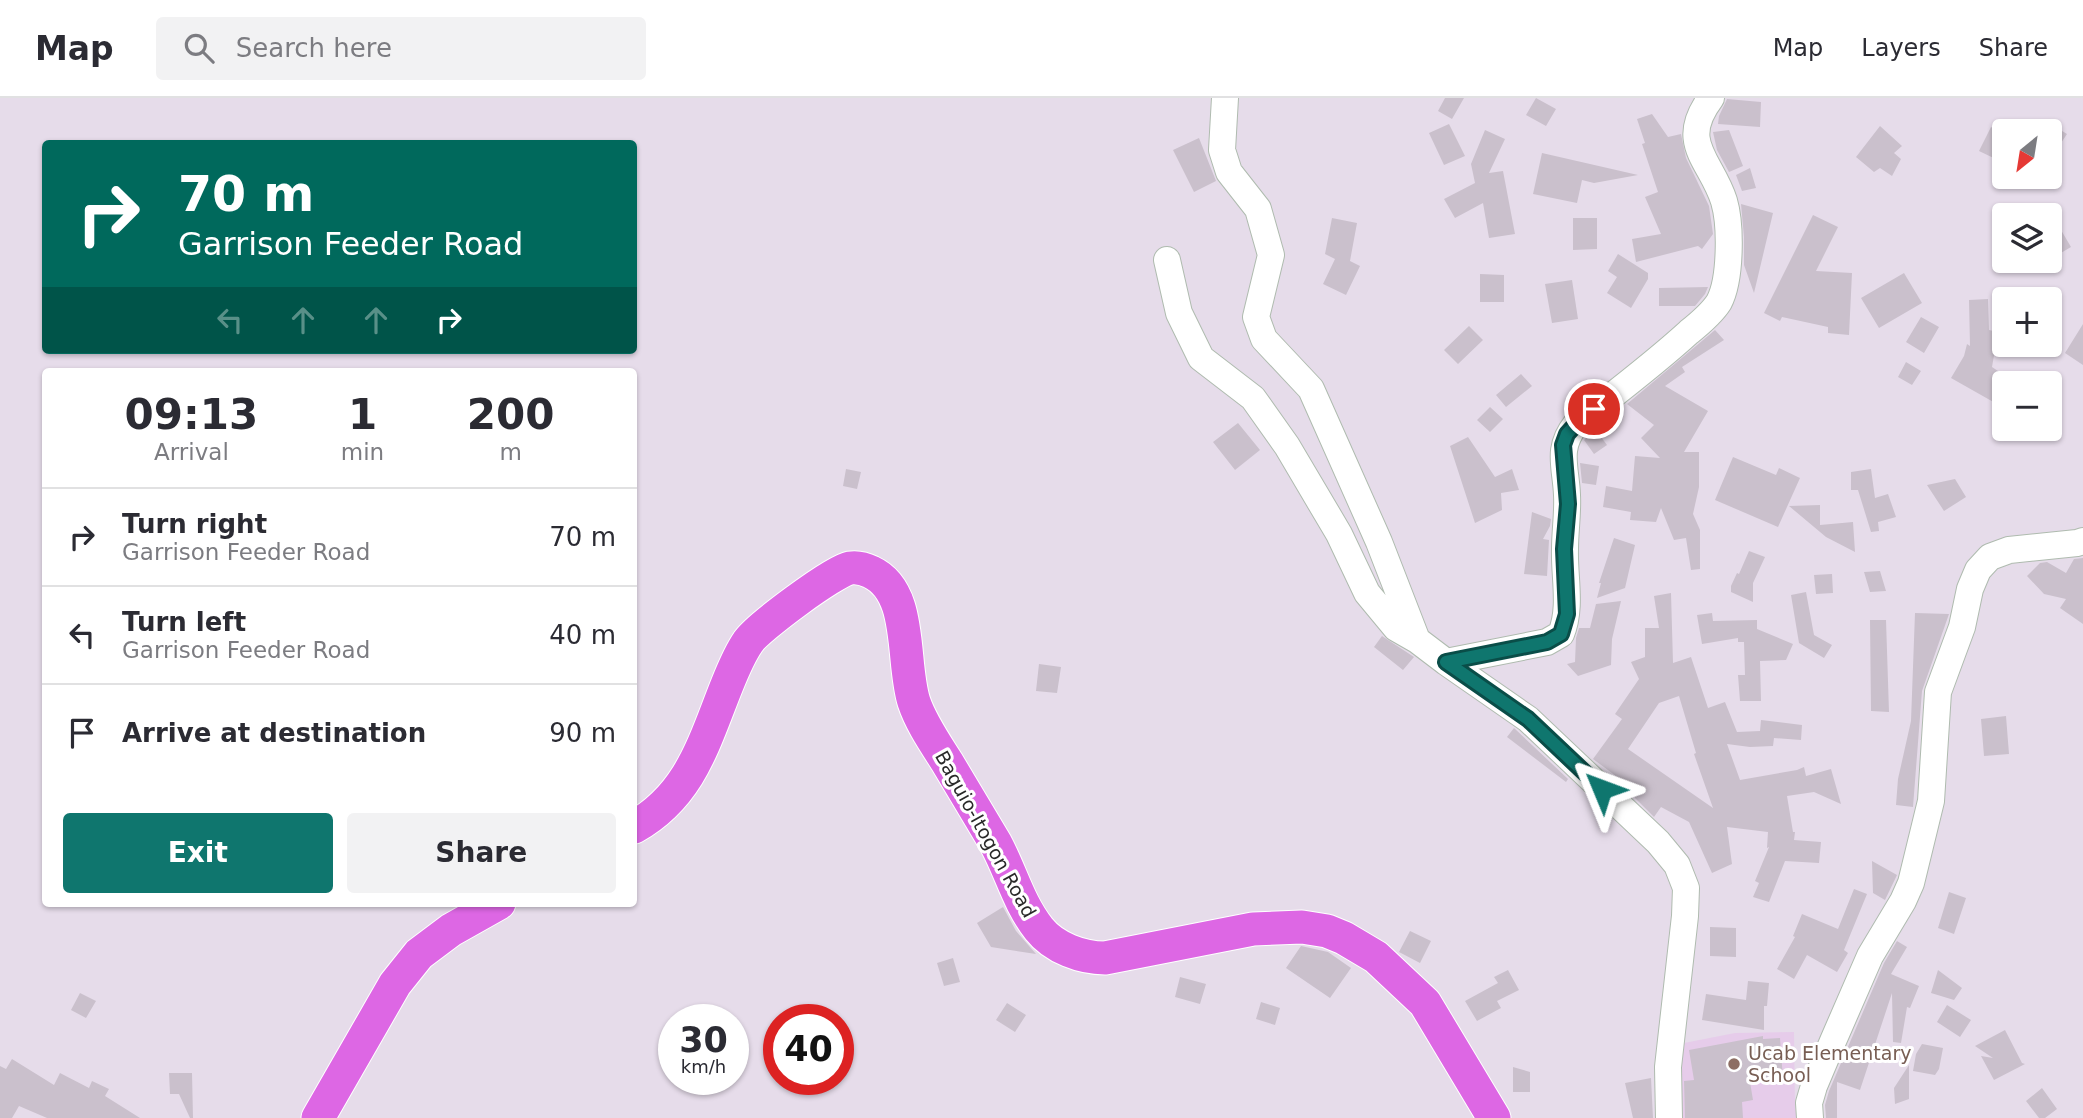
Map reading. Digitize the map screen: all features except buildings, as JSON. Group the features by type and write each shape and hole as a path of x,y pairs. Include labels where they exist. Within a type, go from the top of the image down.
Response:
{"main road":[{"name":"Baguio-Itogon Road","path":"637,825 666,804 691,771 737,661 750,639 759,629 818,586 849,568 860,568 871,572 891,587 898,601 903,623 908,680 923,723 997,846 1019,895 1040,930 1060,945 1093,958 1105,958 1253,929 1302,927 1327,931 1345,938 1376,957 1425,1003 1494,1118"},
{"path":"318,1118 395,984 419,954 451,930 492,907"}],"street":[{"path":"1225,98 1222,150 1229,172 1258,209 1271,255 1256,317 1264,339 1311,389 1379,542 1417,640"},
{"path":"1446,662 1547,642 1561,634 1567,614 1564,549 1568,504 1563,455 1567,434 1678,342 1719,302 1726,276 1729,225 1723,199 1707,169 1697,142 1699,117 1712,98"},
{"path":"1167,260 1178,313 1201,358 1253,398 1287,446 1339,534 1367,593 1396,628 1528,719 1658,842 1677,866 1686,888 1668,1067 1669,1118"},
{"path":"1810,1118 1809,1103 1814,1086 1837,1032 1870,956 1911,883 1930,801 1938,692 1962,627 1970,589 1978,570 1990,557 2009,550 2083,541"}],"shaded area":[{"name":"Ucab Elementary School","path":"1794,1032 1797,1118 1670,1118 1679,1044 1735,1033"}],"place":[{"name":"Ucab Elementary School","path":"1734,1064"}],"route":[{"path":"1594,409 1567,434 1563,445 1568,504 1564,549 1567,614 1561,634 1547,642 1446,662 1528,719 1602,789"}]}
